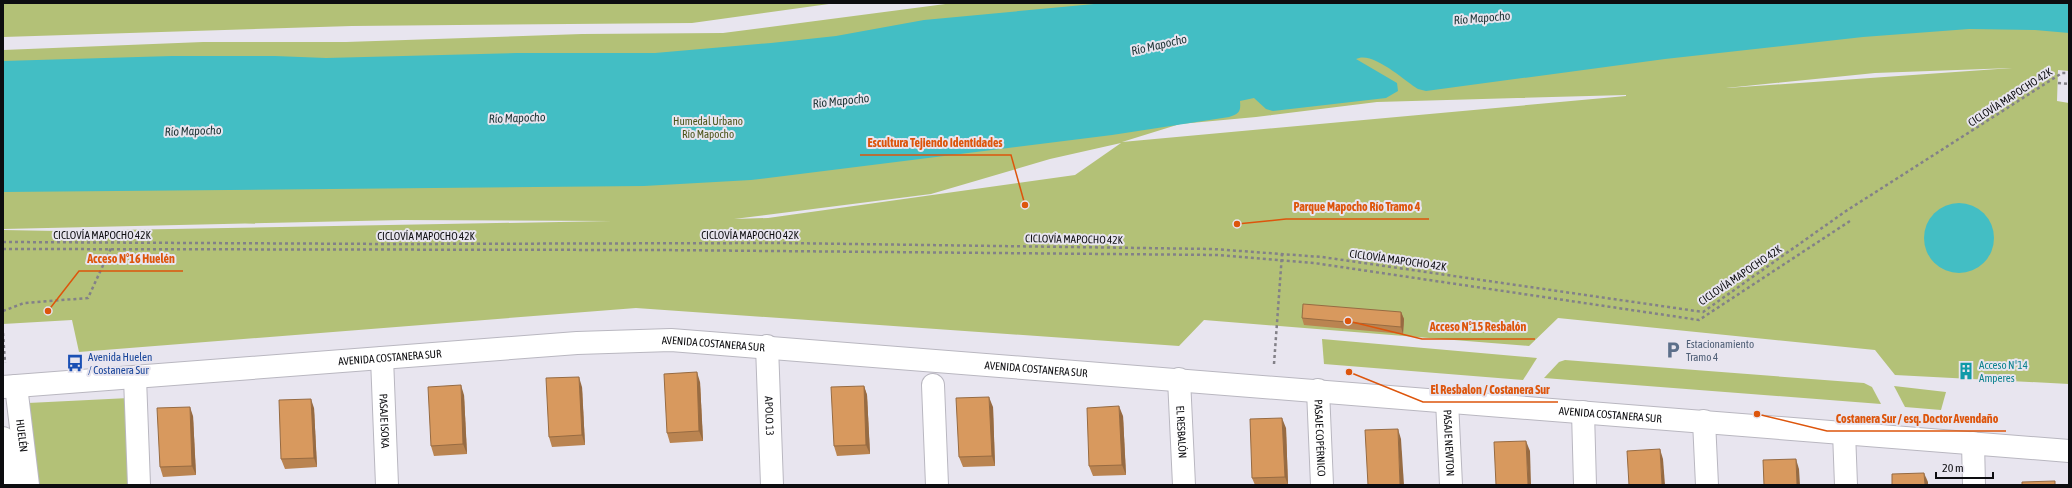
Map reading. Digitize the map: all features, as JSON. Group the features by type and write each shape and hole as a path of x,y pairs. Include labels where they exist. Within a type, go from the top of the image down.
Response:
{"main road":[{"name":"AVENIDA COSTANERA SUR","path":"9,387 626,340 671,340 767,346 932,361 1318,390 2069,451"},
{"name":"APOLO 13","path":"767,346 772,485"},
{"name":"PASAJE ISOKA","path":"382,358 387,485"},
{"path":"135,378 139,485"},
{"name":"EL RESBALÓN","path":"1179,379 1184,485"},
{"path":"933,385 937,485"},
{"name":"HUELÉN","path":"9,387 28,485"},
{"name":"PASAJE COPÉRNICO","path":"1318,390 1322,485"},
{"name":"PASAJE NEWTON","path":"1447,401 1451,485"},
{"path":"1583,412 1585,485"},
{"path":"1704,421 1707,485"},
{"path":"1844,432 1846,485"},
{"name":"HUELÉN","path":"3,438 15,485"},
{"path":"1974,443 1974,485"}],"path":[{"name":"CICLOVÍA MAPOCHO 42K","path":"3,242 336,244 780,243 1213,249 1322,257 1703,312 1846,211 2062,73 2069,73"},
{"path":"2058,84 2069,84"},
{"path":"3,248 645,250 1202,255 1322,264 1699,320 1850,221"},
{"path":"3,311 24,303 88,298 111,248"},
{"path":"1274,364 1282,254"},
{"path":"3,333 5,363"}],"green space":[{"path":"3,3 836,3 692,23 352,26 3,37"},
{"path":"953,3 2069,3 2069,71 2058,70 2057,101 2069,103 2069,384 1895,375 1875,350 1558,318 1529,346 1204,320 1179,346 636,308 79,352 72,320 3,324 3,230 58,231 612,221 403,220 3,229 3,50 203,42 346,42 582,34 723,33","holes":["2012,68 1727,88 1726,88 1875,73","1626,95 1122,142 1180,124 1256,117 1377,102","1121,143 1075,175 768,218 734,219 931,194 1050,159"]},
{"path":"1322,339 1537,358 1523,380 1324,364"},
{"path":"1565,360 1864,383 1872,387 1881,404 1544,378 1559,362"},
{"path":"1894,386 1946,392 1941,410 1905,407"},
{"path":"129,398 132,485 39,485 28,403"}],"water":[{"name":"Humedal Urbano Río Mapocho","path":"1105,3 2069,3 2069,33 2035,30 1969,29 1863,37 1665,59 1426,91 1418,89 1379,62 1363,57 1356,59 1397,83 1398,91 1386,98 1273,111 1266,109 1254,98 1240,101 1239,112 1229,117 1112,135 751,180 644,186 3,192 3,61 172,56 275,56 326,58 517,53 655,53 836,36 924,20"},
{"path":"1959,203 1972,206 1984,213 1991,225 1994,238 1991,251 1984,263 1972,270 1959,273 1946,270 1934,263 1927,251 1924,238 1927,225 1934,213 1946,206"}],"building":[{"path":"1303,304 1401,312 1401,327 1302,318"},
{"path":"697,372 699,431 667,433 664,374"},
{"path":"579,377 582,435 549,437 546,378"},
{"path":"461,385 463,444 431,446 428,387"},
{"path":"864,386 866,445 834,446 831,387"},
{"path":"989,397 992,456 959,457 956,398"},
{"path":"311,399 314,458 281,459 279,400"},
{"path":"1119,406 1122,465 1089,466 1087,408"},
{"path":"190,407 192,466 160,467 157,408"},
{"path":"1282,418 1285,477 1252,478 1250,419"},
{"path":"1398,429 1400,485 1368,485 1365,430"},
{"path":"1526,441 1528,485 1496,485 1494,442"},
{"path":"1660,449 1662,485 1629,485 1627,451"},
{"path":"1796,459 1797,485 1764,485 1763,460"},
{"path":"1924,473 1925,485 1892,485 1892,474"},
{"path":"2055,481 2055,485 2022,485 2022,482"}],"place":[{"name":"Escultura Tejiendo Identidades","path":"1025,205"},
{"name":"Parque Mapocho Río Tramo 4","path":"1237,224"},
{"name":"Acceso N°16 Huelén","path":"48,311"},
{"name":"Acceso N°15 Resbalón","path":"1348,321"},
{"name":"Estacionamiento Tramo 4","path":"1673,350"},
{"name":"Avenida Huelen / Costanera Sur","path":"75,363"},
{"name":"Acceso N°14 Amperes","path":"1966,371"},
{"name":"El Resbalon / Costanera Sur","path":"1349,372"},
{"name":"Costanera Sur / esq. Doctor Avendaño","path":"1757,414"}],"water label":[{"name":"Río Mapocho","path":"1482,18"},
{"name":"Río Mapocho","path":"1159,45"},
{"name":"Río Mapocho","path":"841,101"},
{"name":"Río Mapocho","path":"517,118"},
{"name":"Río Mapocho","path":"193,131"}]}
